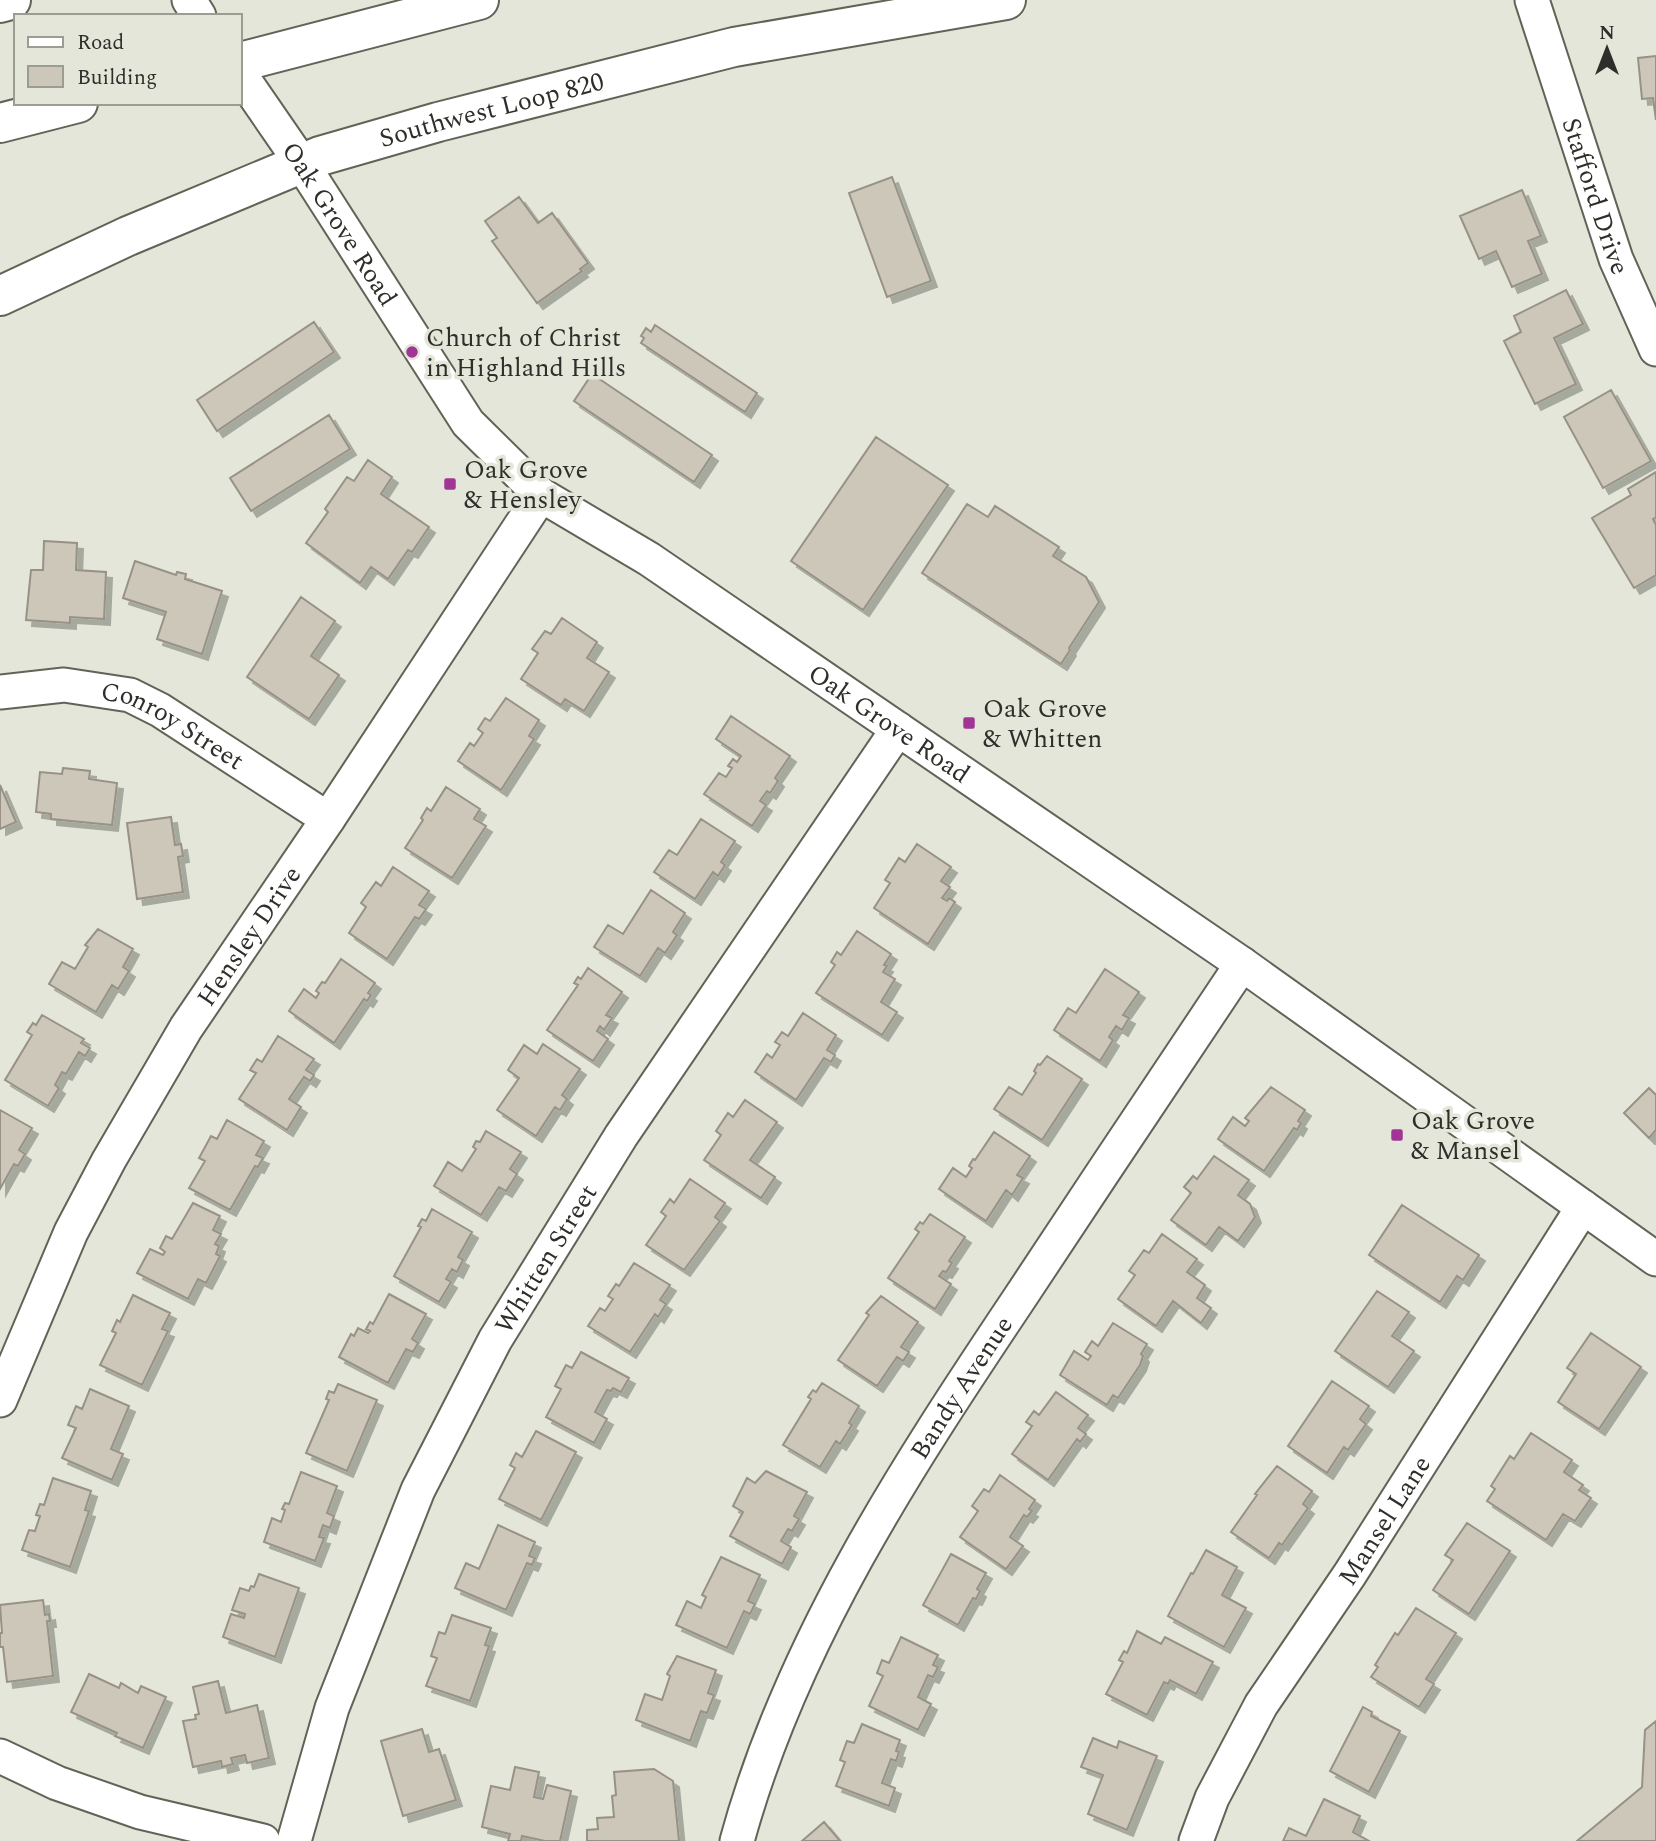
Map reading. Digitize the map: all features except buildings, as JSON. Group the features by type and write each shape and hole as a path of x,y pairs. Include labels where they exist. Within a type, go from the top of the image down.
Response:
{"main road":[{"path":"0,3 11,0"},
{"path":"242,61 479,0"},
{"name":"Southwest Loop 820","path":"0,296 128,236 320,156 438,122 734,47 1006,0"},
{"path":"0,123 70,105"}],"street":[{"name":"Stafford Drive","path":"1532,0 1616,259 1656,349"},
{"name":"Oak Grove Road","path":"242,77 302,164 468,423 541,495 638,552 1242,964 1656,1259"},
{"name":"Hensley Drive","path":"0,1400 71,1232 109,1160 186,1028 541,495"},
{"name":"Conroy Street","path":"0,692 64,685 130,695 160,710 328,818"},
{"name":"Whitten Street","path":"294,1841 332,1708 418,1490 495,1340 621,1136 898,729"},
{"name":"Bandy Avenue","path":"737,1841 752,1783 795,1678 839,1590 941,1415 1242,964"},
{"name":"Mansel Lane","path":"1196,1841 1212,1798 1261,1705 1350,1574 1583,1207"},
{"path":"0,1756 57,1783 140,1812 263,1841"}],"place":[{"name":"Church of Christ in Highland Hills","path":"412,352"},
{"name":"Oak Grove & Hensley","path":"450,484"},
{"name":"Oak Grove & Whitten","path":"969,723"},
{"name":"Oak Grove & Mansel","path":"1397,1135"}]}
